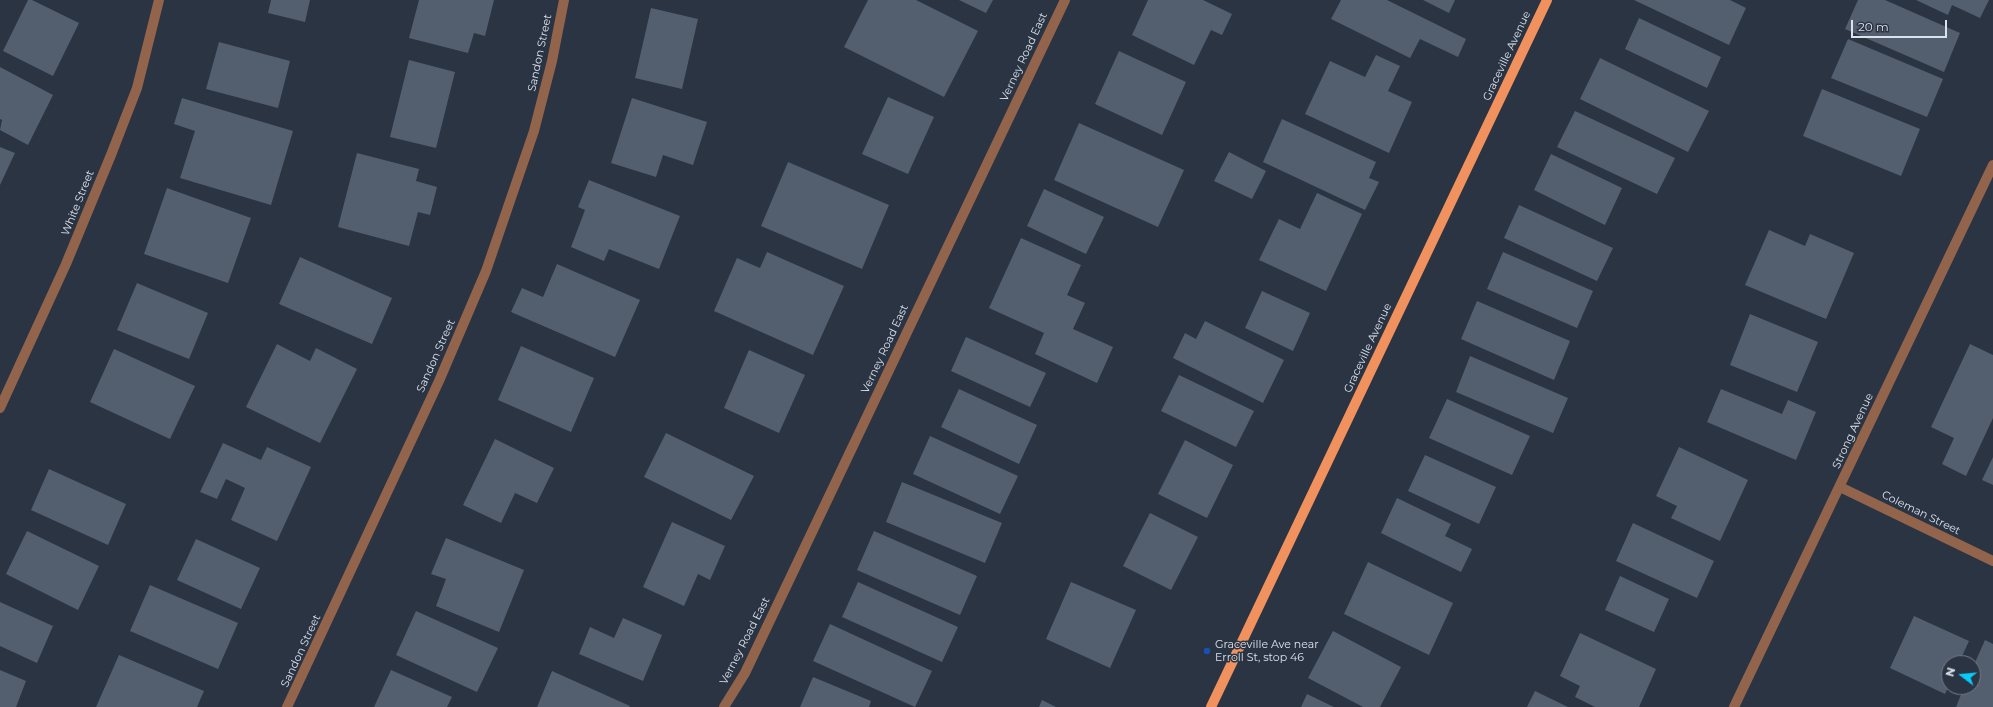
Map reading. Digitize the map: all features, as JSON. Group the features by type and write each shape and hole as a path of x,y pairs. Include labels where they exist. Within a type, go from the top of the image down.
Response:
{"main road":[{"name":"Graceville Avenue","path":"1211,707 1547,0"}],"street":[{"name":"White Street","path":"0,408 66,264 111,155 137,88 159,0"},
{"name":"Sandon Street","path":"288,707 433,395 486,271 534,131 552,61 564,0"},
{"name":"Verney Road East","path":"724,707 745,673 1065,0"},
{"name":"Strong Avenue","path":"1734,707 1993,165"},
{"name":"Coleman Street","path":"1840,487 1993,561"}],"building":[{"path":"28,0 32,0 79,23 53,76 3,51"},
{"path":"271,0 310,0 305,22 268,13"},
{"path":"419,0 494,0 485,36 474,33 468,53 409,38"},
{"path":"868,0 916,0 978,31 944,97 844,47"},
{"path":"959,0 993,0 986,13"},
{"path":"1148,0 1203,0 1232,14 1222,35 1211,30 1194,65 1132,35"},
{"path":"1341,0 1387,0 1466,39 1458,57 1420,39 1410,58 1331,19"},
{"path":"1423,0 1455,0 1449,13"},
{"path":"1634,0 1730,0 1746,8 1729,45"},
{"path":"1858,0 1885,0 1960,33 1944,72 1845,29"},
{"path":"1916,0 1989,0 1980,18 1952,5 1948,15"},
{"path":"651,8 698,19 682,89 635,78"},
{"path":"1639,18 1721,57 1707,88 1625,49"},
{"path":"1848,39 1943,79 1927,117 1831,78"},
{"path":"219,42 290,61 278,108 206,89"},
{"path":"1119,51 1186,82 1162,135 1095,104"},
{"path":"1376,55 1400,66 1388,91 1412,102 1389,153 1305,114 1330,61 1365,77"},
{"path":"1600,58 1709,111 1688,152 1580,99"},
{"path":"409,60 455,72 436,148 390,137"},
{"path":"0,67 53,95 28,145 0,130 2,120 0,119"},
{"path":"1822,89 1920,129 1901,176 1803,136"},
{"path":"888,97 934,117 908,174 862,154"},
{"path":"182,98 293,131 271,205 180,178 195,131 174,124"},
{"path":"632,98 707,122 693,165 663,155 656,177 611,163"},
{"path":"1575,111 1675,158 1657,194 1557,147"},
{"path":"1282,119 1376,162 1369,178 1379,182 1365,210 1263,162"},
{"path":"1079,123 1184,170 1158,227 1054,180"},
{"path":"0,147 15,153 0,185"},
{"path":"1229,152 1266,171 1252,199 1214,181"},
{"path":"357,153 419,169 416,181 437,187 430,215 418,212 409,246 338,227"},
{"path":"1551,154 1622,188 1605,225 1534,190"},
{"path":"788,162 889,205 862,269 761,226"},
{"path":"589,180 680,216 659,269 609,249 604,261 571,247 585,210 578,207"},
{"path":"167,188 251,218 228,283 144,254"},
{"path":"1044,189 1104,217 1086,254 1027,226"},
{"path":"1317,193 1362,214 1326,291 1259,260 1279,219 1300,229"},
{"path":"1519,205 1613,248 1597,281 1504,238"},
{"path":"1769,230 1805,246 1810,234 1854,253 1826,319 1745,285"},
{"path":"1021,238 1081,265 1067,295 1085,303 1073,329 1113,347 1097,383 1035,354 1044,333 989,308"},
{"path":"767,252 844,286 813,355 714,311 737,258 760,268"},
{"path":"1503,252 1593,291 1577,328 1487,289"},
{"path":"300,257 392,298 372,344 279,304"},
{"path":"557,264 640,300 615,357 511,312 522,288 543,297"},
{"path":"137,283 208,313 189,359 117,330"},
{"path":"1262,291 1310,313 1293,351 1245,328"},
{"path":"1477,301 1570,341 1554,380 1461,339"},
{"path":"1750,314 1818,342 1797,392 1730,365"},
{"path":"1205,321 1284,360 1263,403 1173,358 1185,333 1196,339"},
{"path":"966,337 1046,373 1030,407 951,371"},
{"path":"277,344 310,361 316,348 357,369 320,443 246,407"},
{"path":"1970,344 1993,355 1993,418 1966,476 1942,464 1954,438 1931,427"},
{"path":"521,346 594,378 571,432 498,400"},
{"path":"114,349 195,386 170,439 90,402"},
{"path":"749,350 805,375 779,433 724,408"},
{"path":"1470,356 1568,398 1553,433 1456,392"},
{"path":"1179,375 1254,411 1236,447 1161,411"},
{"path":"959,389 1037,425 1019,464 941,427"},
{"path":"1721,389 1782,414 1788,400 1816,412 1796,460 1707,422"},
{"path":"1447,399 1530,436 1512,475 1429,438"},
{"path":"666,433 754,476 731,520 644,477"},
{"path":"930,436 1018,476 1000,514 913,474"},
{"path":"495,439 554,468 537,503 515,493 501,523 463,505"},
{"path":"1185,440 1233,465 1207,518 1158,494"},
{"path":"223,443 261,460 267,447 311,467 277,541 231,520 245,488 226,479 217,499 200,492"},
{"path":"1679,447 1748,480 1720,541 1671,518 1677,506 1656,496"},
{"path":"1425,455 1496,487 1479,524 1408,491"},
{"path":"1993,457 1993,485 1982,480"},
{"path":"49,469 126,504 108,545 31,510"},
{"path":"902,482 1002,523 985,563 886,522"},
{"path":"1397,498 1451,524 1445,536 1472,549 1461,572 1381,533"},
{"path":"1150,513 1198,537 1171,590 1123,566"},
{"path":"672,522 725,546 710,580 698,574 684,606 643,587"},
{"path":"1633,523 1714,561 1697,598 1616,561"},
{"path":"27,531 99,566 78,610 6,574"},
{"path":"874,531 977,576 960,615 857,570"},
{"path":"446,538 524,570 499,632 436,606 446,579 431,574"},
{"path":"196,539 260,568 241,609 177,580"},
{"path":"1368,562 1453,603 1429,655 1344,614"},
{"path":"1620,576 1669,599 1654,632 1605,610"},
{"path":"858,582 958,627 942,662 842,617"},
{"path":"1071,582 1136,610 1110,668 1046,639"},
{"path":"150,585 238,623 218,669 130,631"},
{"path":"0,602 53,626 37,663 0,646"},
{"path":"416,611 498,648 477,692 396,655"},
{"path":"1914,616 1969,641 1963,655 1941,655 1941,692 1890,668"},
{"path":"623,618 662,635 643,681 579,654 590,627 614,638"},
{"path":"830,624 932,671 915,707 813,661"},
{"path":"1333,631 1401,667 1380,707 1363,707 1308,678"},
{"path":"1580,633 1656,669 1639,707 1595,707 1575,697 1580,686 1560,676"},
{"path":"1985,640 1993,644 1993,707 1956,707 1961,695 1981,695 1981,655 1978,655"},
{"path":"119,655 204,691 197,707 96,707"},
{"path":"0,670 26,681 16,707 0,707"},
{"path":"391,670 452,697 447,707 374,707"},
{"path":"552,671 630,706 537,707"},
{"path":"813,677 871,701 869,707 800,707"},
{"path":"1535,691 1568,707 1527,707"},
{"path":"1307,694 1334,707 1301,707"},
{"path":"1042,700 1056,707 1039,707"}],"place":[{"name":"Graceville Ave near Erroll St, stop 46","path":"1207,651"}]}
